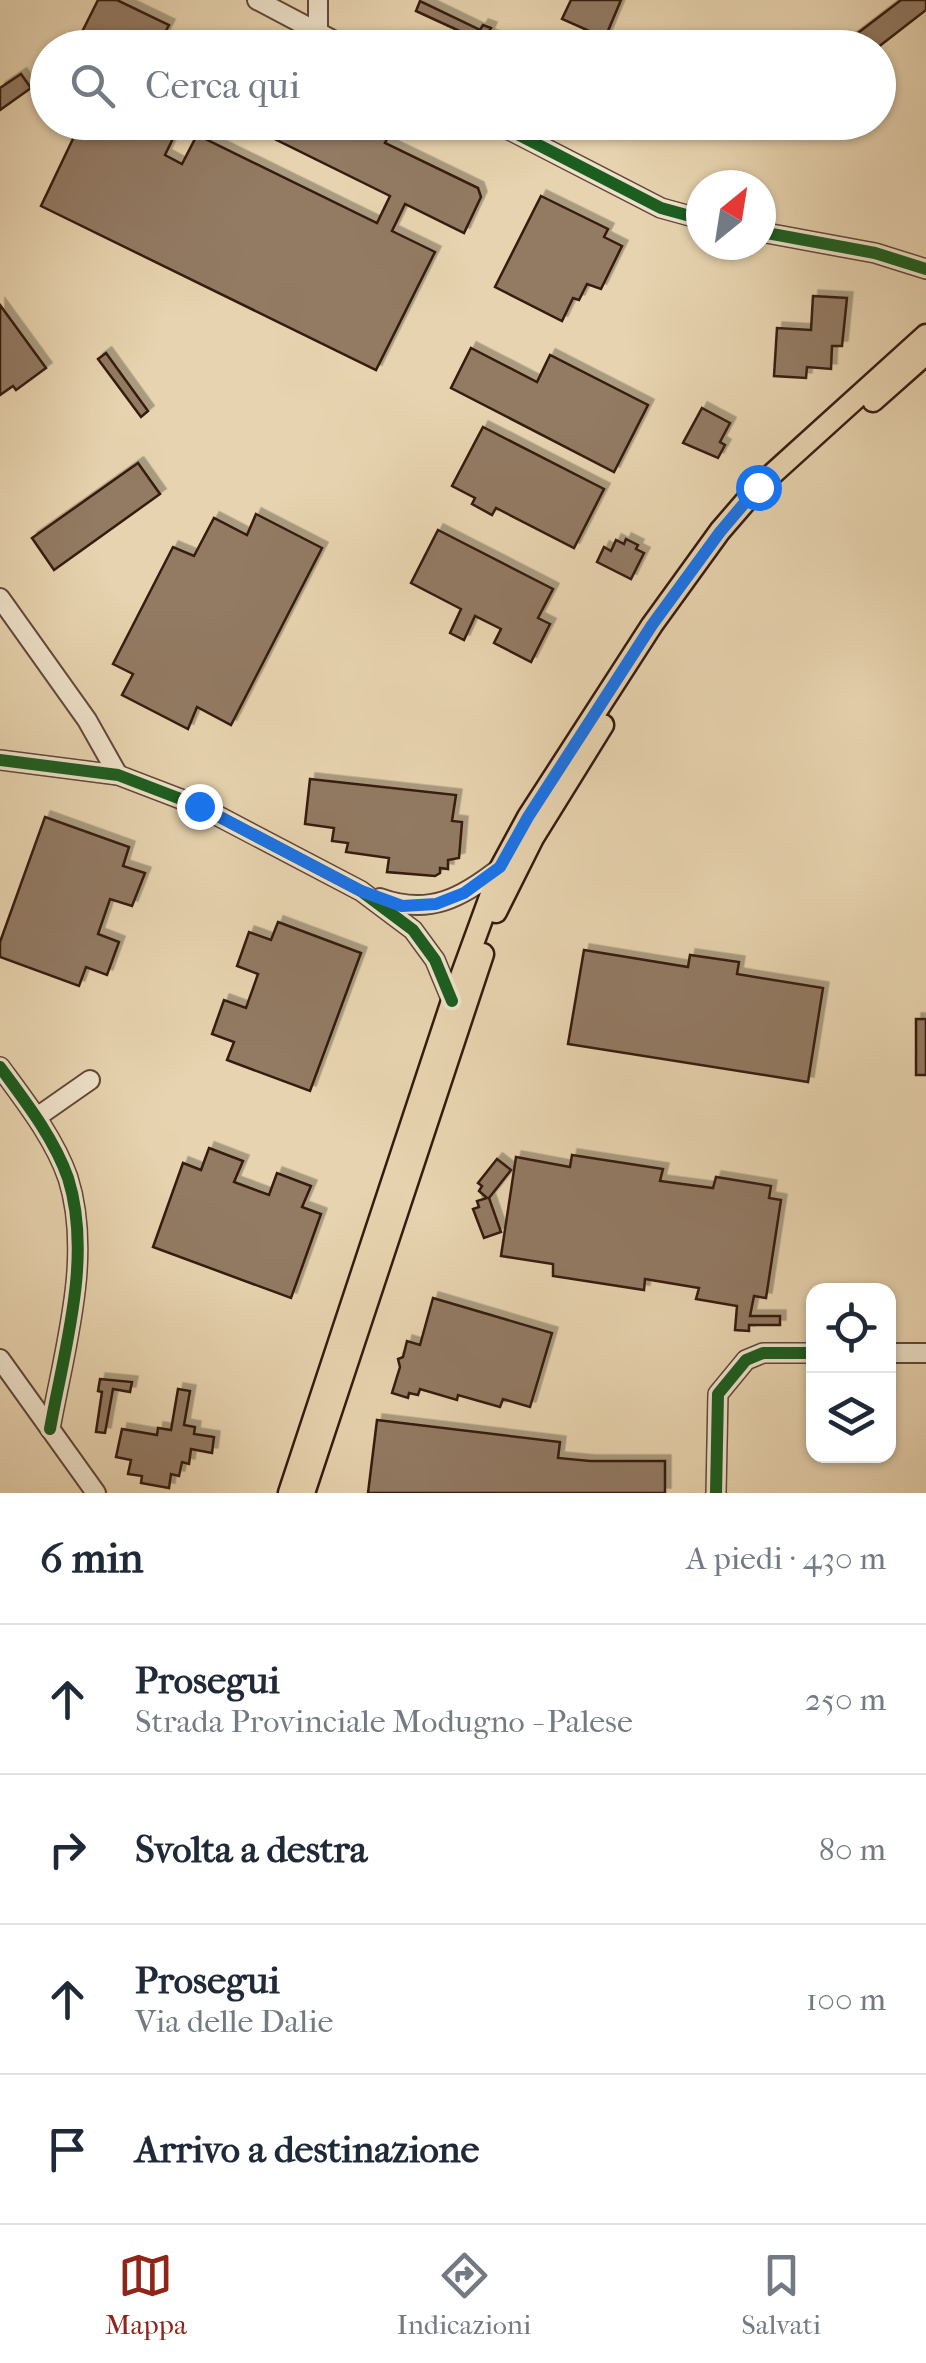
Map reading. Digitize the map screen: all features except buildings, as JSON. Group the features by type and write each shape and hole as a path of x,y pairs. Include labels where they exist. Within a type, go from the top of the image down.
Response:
{"main road":[{"path":"289,1493 500,867 652,625 720,532 758,487 926,334"},
{"path":"304,1493 496,914 534,838 661,632 729,538 766,494 926,354"}],"street":[{"path":"257,0 314,30"},
{"path":"318,0 318,30"},
{"path":"529,140 661,208 686,215"},
{"path":"776,235 926,268"},
{"path":"876,254 926,257"},
{"path":"0,598 87,720 118,775"},
{"path":"0,760 118,775 199,806 361,891 402,906 436,904 464,893 500,867"},
{"path":"361,891 414,930 436,960 452,1001"},
{"path":"0,1067 37,1118 68,1178 76,1234 74,1293 50,1428"},
{"path":"37,1118 90,1080"},
{"path":"716,1493 718,1394 746,1360 763,1353 806,1353"},
{"path":"896,1353 926,1353"},
{"path":"0,1359 96,1493"}],"cycle path":[{"path":"529,140 661,208 686,215"},
{"path":"776,235 875,253 926,269"},
{"path":"0,760 118,775 199,806 361,891 413,930 435,960 452,1001"},
{"path":"0,1067 55,1149 68,1178 75,1208 78,1239 74,1304 50,1429"},
{"path":"716,1493 718,1394 746,1360 763,1353 806,1353"}],"route":[{"path":"199,806 361,891 402,906 436,904 464,893 500,867 652,625 758,487"}]}
